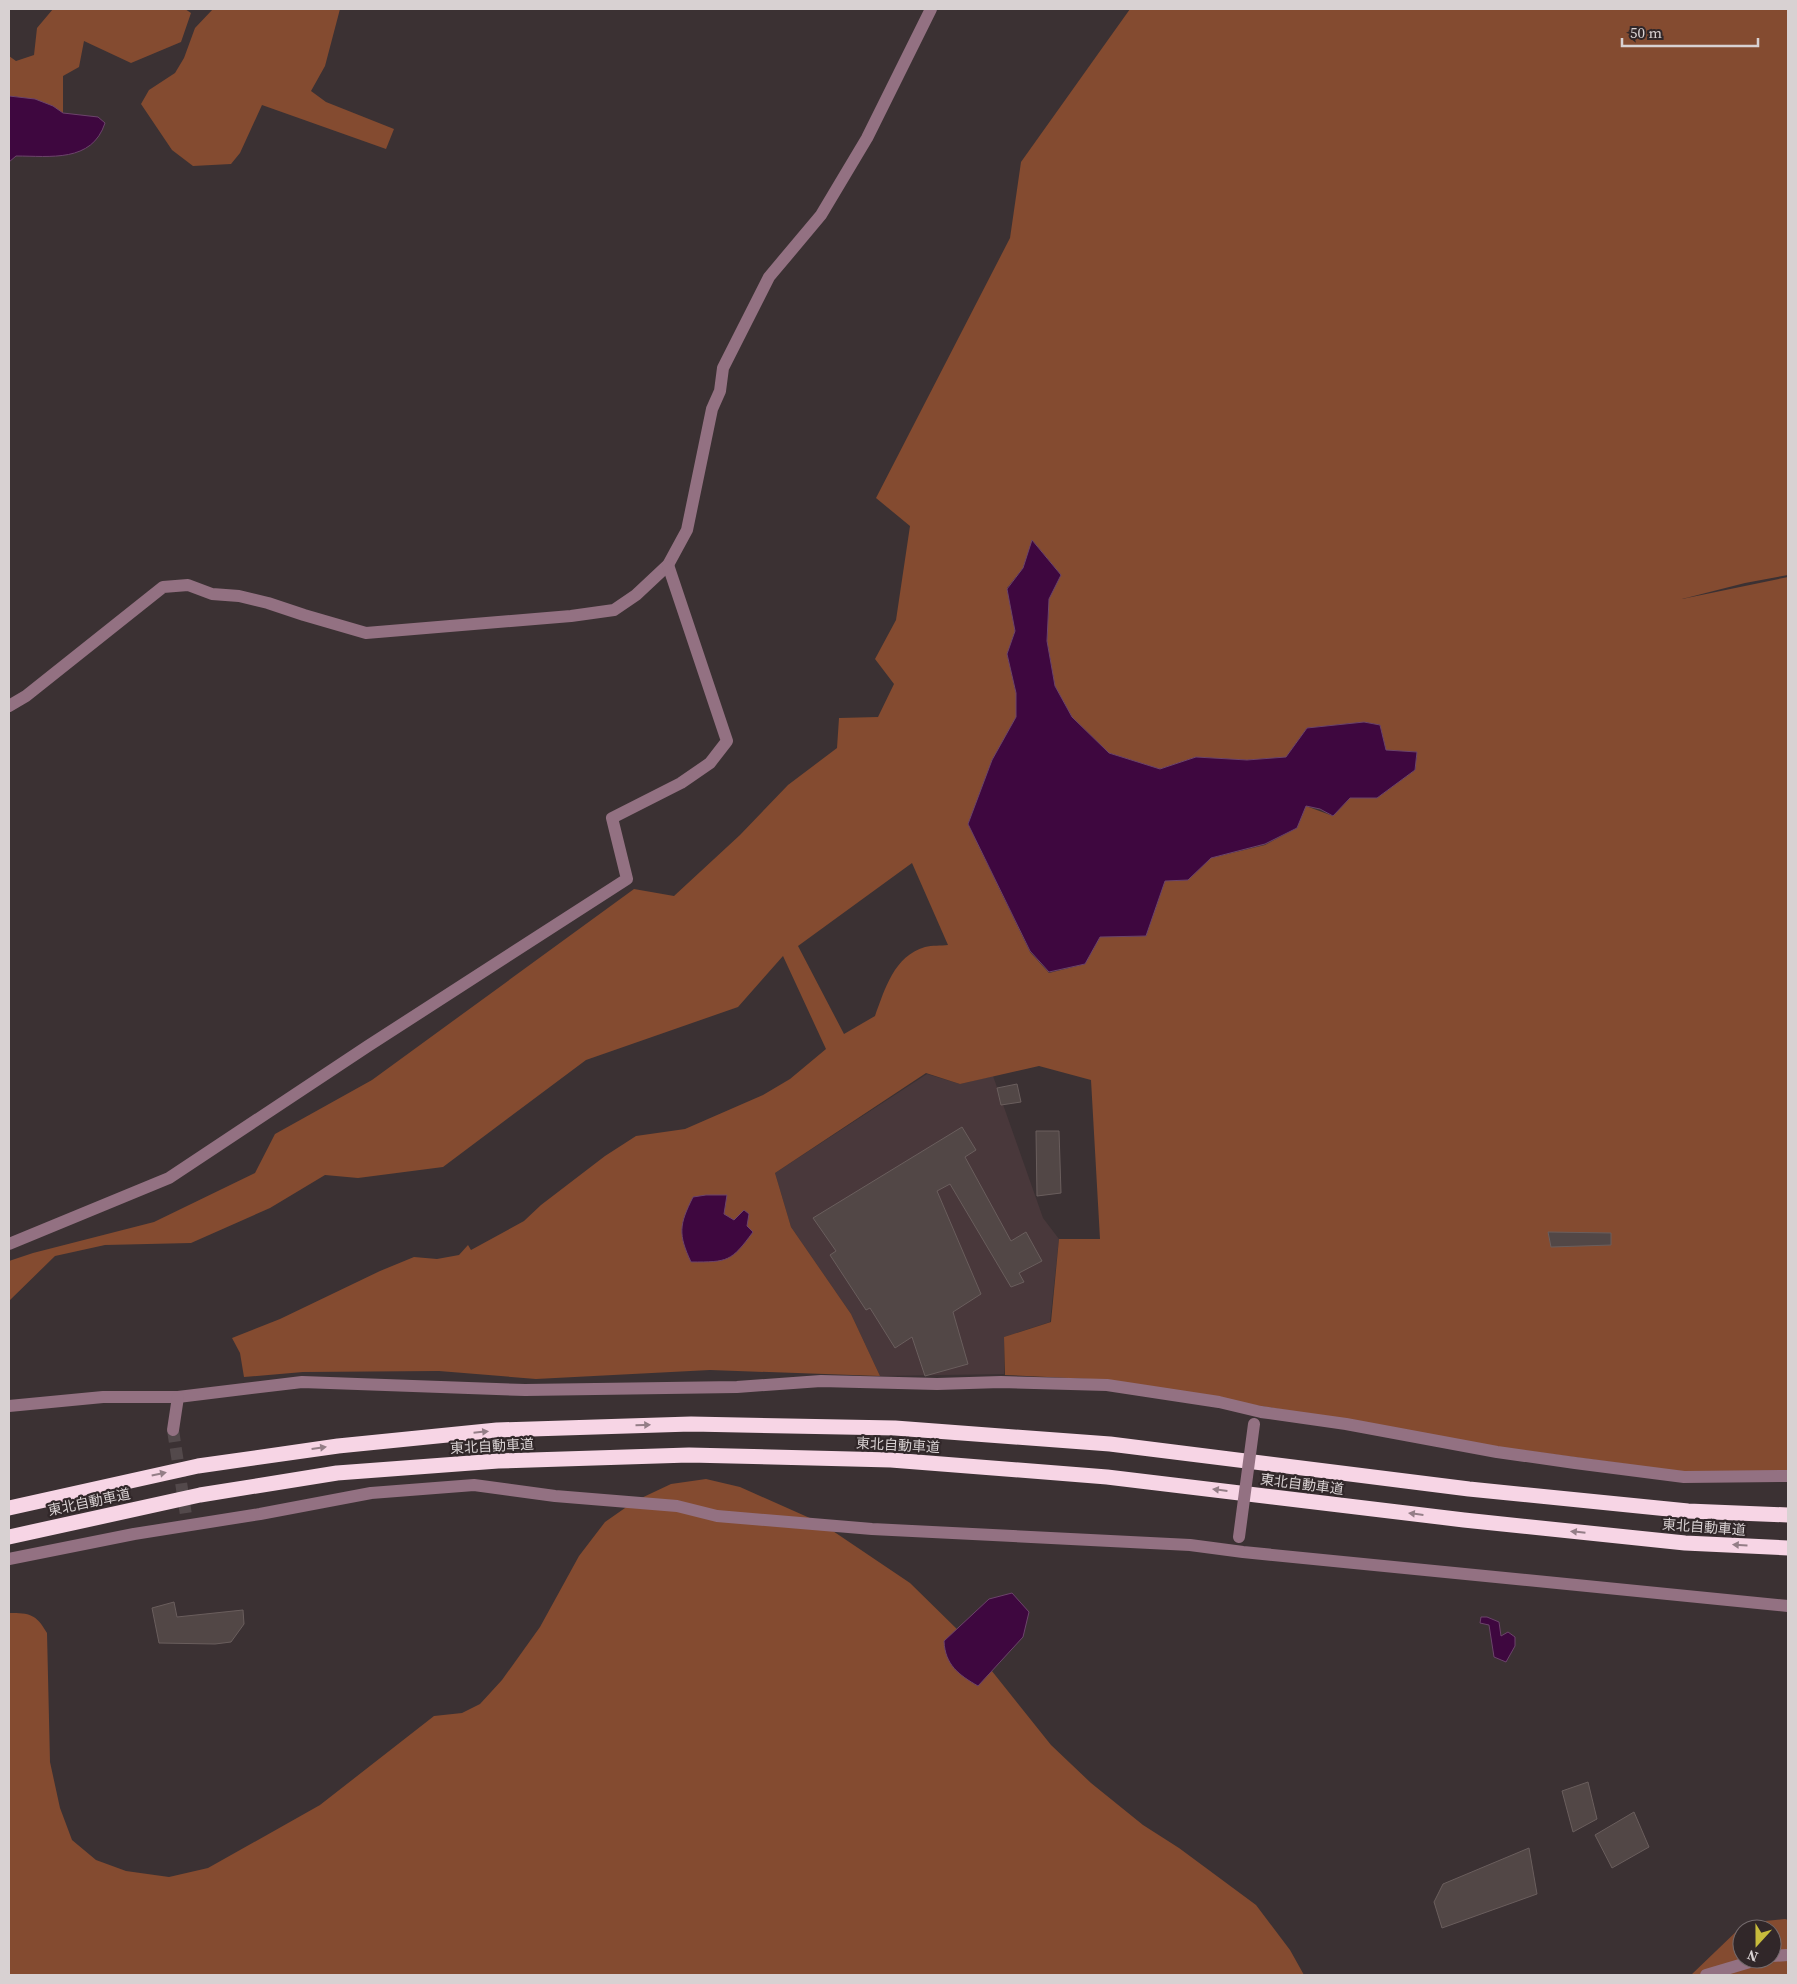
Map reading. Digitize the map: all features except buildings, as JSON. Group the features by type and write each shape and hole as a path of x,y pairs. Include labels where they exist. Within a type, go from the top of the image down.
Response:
{"highway":[{"name":"東北自動車道","path":"9,1508 198,1466 338,1446 497,1430 691,1424 895,1428 1110,1444 1468,1489 1688,1511 1788,1515"},
{"name":"東北自動車道","path":"9,1538 200,1495 337,1473 498,1461 689,1455 891,1460 1107,1476 1464,1520 1685,1543 1788,1548"}],"street":[{"path":"9,706 26,696 163,587 188,585 212,594 239,596 366,633 571,616 614,610 636,596 668,565 688,530 710,418 720,391 723,368 769,277 821,215 867,138 931,9"},
{"path":"9,1244 169,1178 368,1046 627,879 612,818 681,783 710,763 727,741 668,565"},
{"path":"9,1406 103,1397 178,1397 302,1382 525,1390 737,1386 821,1381 937,1384 1001,1382 1107,1385 1219,1402 1261,1412 1346,1424 1497,1452 1684,1477 1788,1476"},
{"path":"173,1430 178,1397"},
{"path":"1244,1552 1239,1537 1254,1424 1261,1412"},
{"path":"9,1559 134,1534 185,1521 371,1493 474,1485 555,1496 677,1506 726,1517 872,1529 1190,1545 1788,1606"},
{"path":"1706,1975 1732,1967"}],"shaded area":[{"path":"53,9 185,9 191,13 181,42 131,63 84,41 79,67 63,76 63,113 37,101 9,96 9,56 16,61 34,55 37,28"},
{"path":"213,9 340,9 325,66 311,91 326,102 394,129 386,149 262,105 240,153 231,164 193,166 172,150 141,104 149,90 175,73 184,58 195,28"},
{"path":"1130,9 1788,9 1788,575 1745,583 1682,599 1788,577 1788,1472 1685,1472 1505,1448 1110,1380 1005,1375 1004,1337 1051,1322 1059,1239 1100,1239 1091,1080 1039,1066 960,1084 926,1073 775,1173 791,1227 851,1314 880,1376 710,1370 536,1379 439,1371 303,1372 244,1377 240,1353 232,1338 280,1319 380,1271 414,1257 437,1259 459,1255 468,1245 471,1250 524,1221 541,1205 605,1156 636,1136 685,1129 763,1095 790,1079 826,1049 783,956 738,1007 586,1060 443,1167 358,1178 325,1175 270,1208 191,1243 105,1245 55,1256 9,1301 9,1261 154,1222 255,1173 275,1134 372,1080 634,889 674,896 740,835 788,785 837,748 839,718 878,717 894,684 875,659 896,620 910,526 876,498 1010,238 1021,162","holes":["1032,540 1061,575 1049,599 1047,641 1055,686 1072,717 1109,753 1160,769 1196,757 1247,760 1286,757 1307,728 1364,722 1380,725 1386,750 1417,752 1415,770 1377,798 1350,798 1333,816 1306,806 1297,828 1265,845 1211,858 1188,880 1165,881 1146,936 1100,937 1085,964 1049,973 1030,952 968,824 992,760 1016,717 1016,693 1007,654 1015,631 1007,588 1023,568","912,863 948,945 925,947 914,951 898,966 892,975 875,1016 844,1034 798,946"]},
{"path":"9,96 35,99 53,106 63,113 98,117 105,123 99,136 80,151 56,156 16,156 9,162"},
{"path":"1032,540 1061,575 1049,599 1047,641 1055,686 1072,717 1109,753 1160,769 1196,757 1247,760 1286,757 1307,728 1364,722 1380,725 1386,750 1417,752 1415,770 1377,798 1350,798 1333,816 1320,809 1306,806 1297,828 1265,844 1211,858 1188,880 1165,881 1146,936 1100,937 1085,964 1049,972 1030,951 968,824 992,760 1016,717 1016,693 1007,654 1015,631 1007,589 1023,568"},
{"path":"927,1074 960,1084 993,1076 1043,1218 1059,1239 1050,1322 1004,1337 1004,1374 880,1376 851,1314 791,1227 775,1173"},
{"path":"727,1195 724,1214 734,1220 744,1210 749,1214 747,1226 753,1232 739,1249 728,1258 713,1262 691,1262 682,1237 683,1222 693,1197"},
{"path":"706,1479 740,1487 821,1523 910,1583 964,1636 1051,1745 1091,1783 1143,1825 1179,1848 1256,1905 1290,1950 1304,1975 9,1975 9,1613 22,1613 36,1618 47,1633 50,1762 60,1808 72,1840 96,1860 126,1871 169,1877 208,1868 320,1805 434,1716 462,1713 480,1704 502,1680 540,1627 579,1556 605,1522 635,1501 671,1484"},
{"path":"1012,1593 1029,1612 1023,1637 978,1686 965,1678 950,1663 944,1641 989,1599"},
{"path":"1481,1617 1487,1617 1499,1622 1501,1636 1508,1632 1515,1637 1515,1646 1506,1662 1494,1657 1489,1625 1480,1623"},
{"path":"1782,1919 1788,1920 1788,1975 1691,1975 1732,1936 1732,1969 1782,1969"}],"tunnel":[{"path":"173,1430 186,1515"}]}
